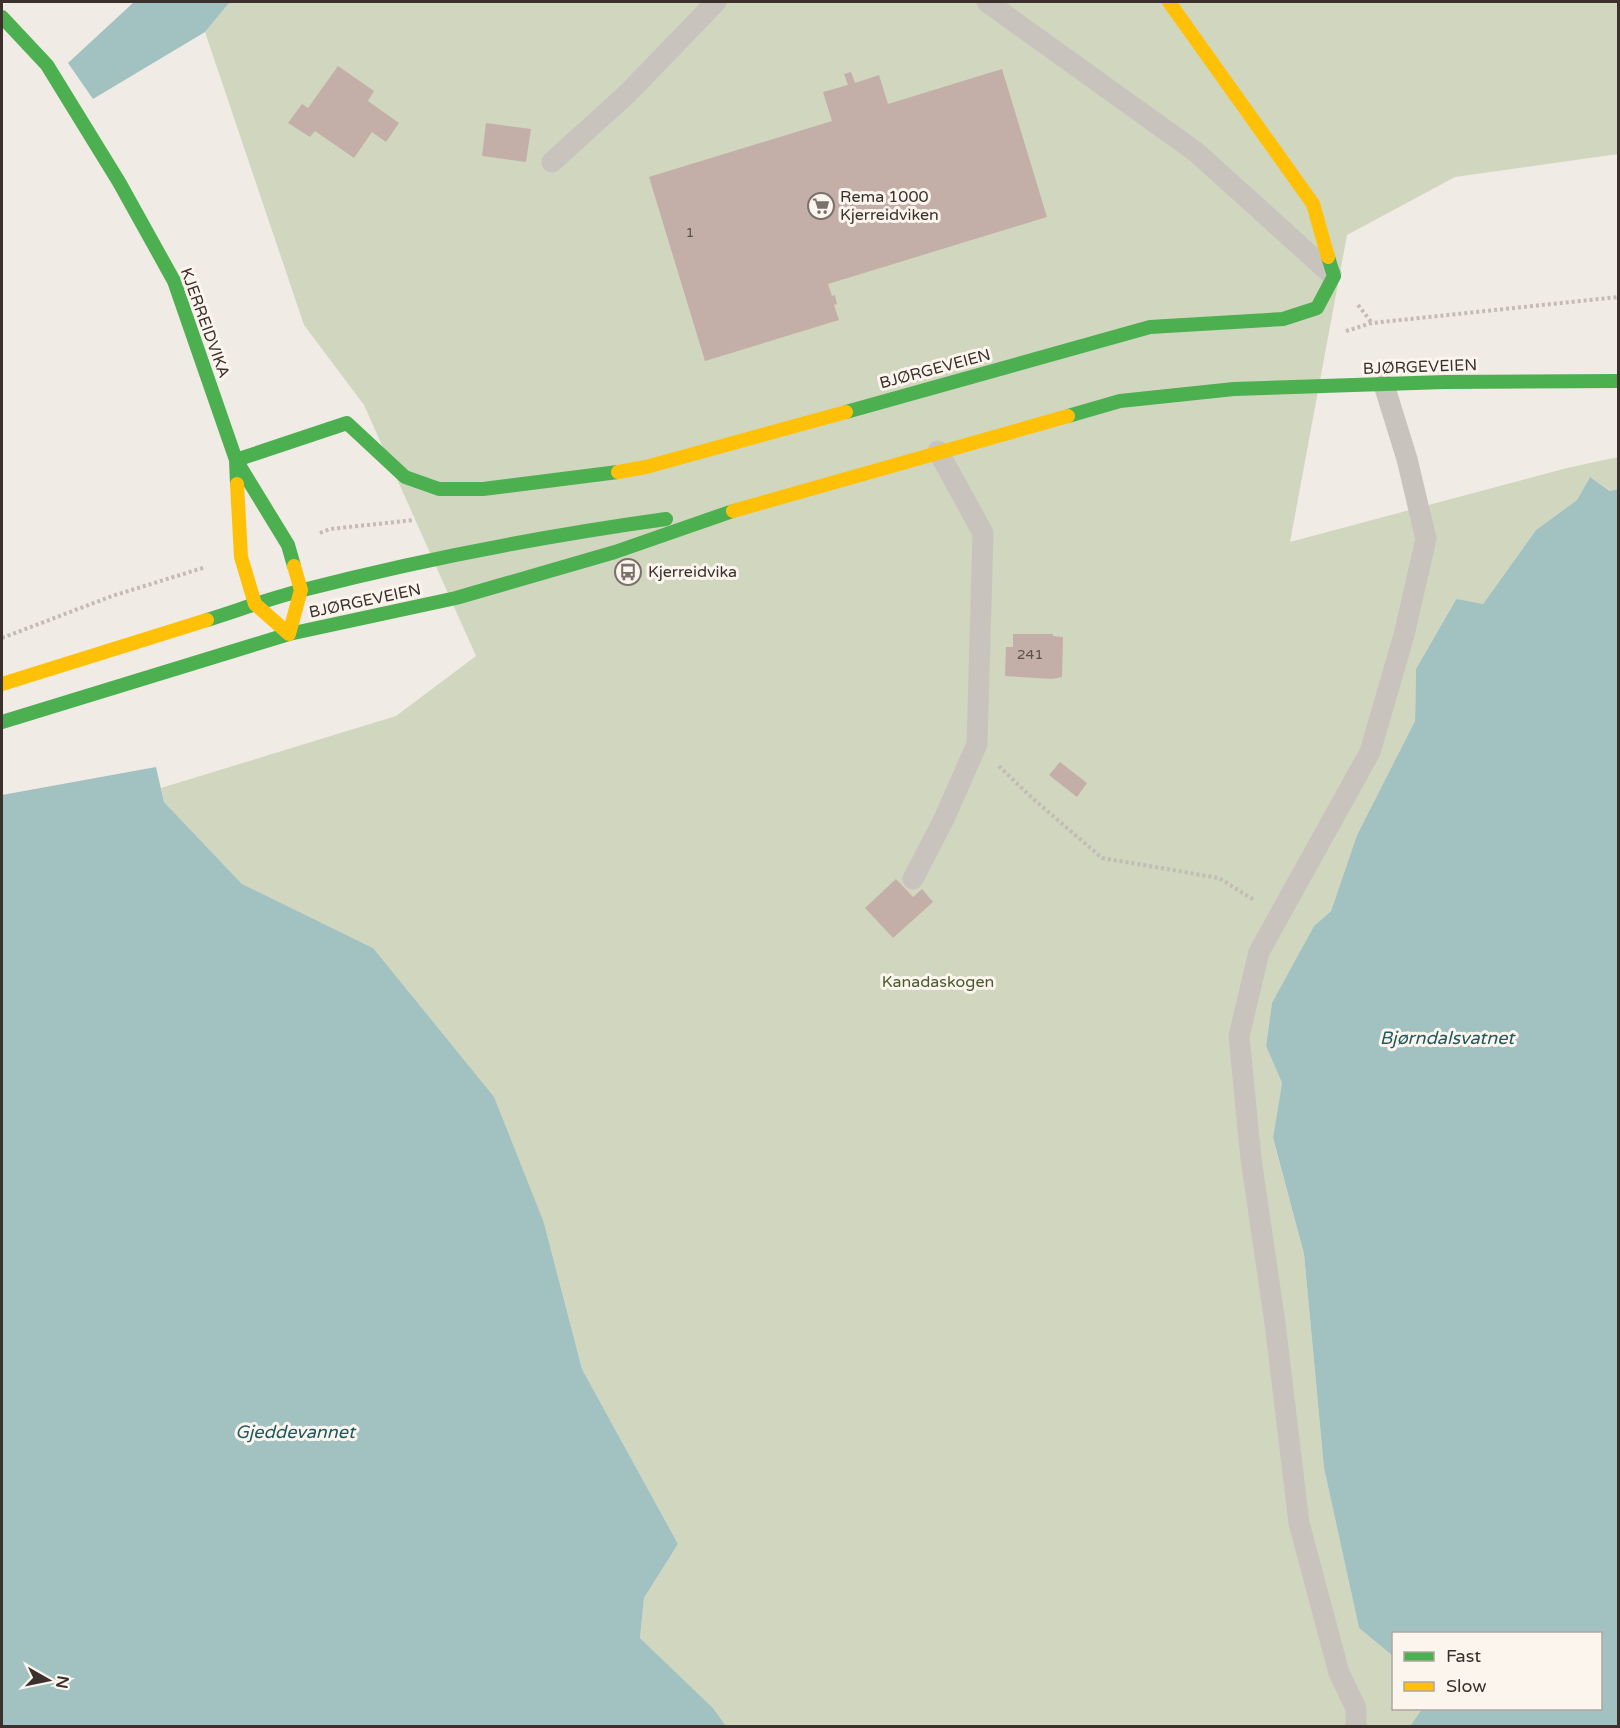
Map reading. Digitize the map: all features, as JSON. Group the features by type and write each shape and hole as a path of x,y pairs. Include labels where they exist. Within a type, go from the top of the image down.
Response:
{"main road":[{"path":"1169,2 1313,204 1334,276"},
{"name":"KJERREIDVIKA","path":"2,17 48,65 119,182 174,281 236,460 242,557 255,604"},
{"name":"BJØRGEVEIEN","path":"236,460 347,423 405,477 440,489 483,489 572,479 646,467 1150,327 1283,319 1317,308 1334,276"},
{"name":"BJØRGEVEIEN","path":"2,722 290,634 456,598 615,552 734,510 1120,401 1234,389 1618,381"},
{"path":"236,460 288,544 301,590 290,634 255,604"},
{"name":"BJØRGEVEIEN","path":"2,684 301,590 445,557 574,532 734,510"}],"lane":[{"path":"552,162 627,94 716,2"},
{"path":"987,2 1196,152 1334,276"},
{"path":"1356,1726 1356,1708 1339,1673 1299,1523 1275,1323 1251,1159 1239,1036 1259,952 1371,752 1404,635 1426,539 1407,459 1384,385"},
{"path":"913,879 944,819 977,744 982,533 939,452"}],"path":[{"path":"1372,323 1618,297"},
{"path":"2,638 112,596 208,567"},
{"path":"977,744 1031,797 1102,858 1219,878 1279,915"}],"green space":[{"name":"Kanadaskogen","path":"230,2 1618,2 1618,154 1455,177 1347,235 1290,542 1567,468 1618,457 1618,489 1611,491 1590,477 1577,500 1536,530 1483,604 1455,600 1416,669 1415,721 1357,835 1331,911 1314,926 1272,1004 1266,1046 1282,1083 1273,1139 1304,1254 1324,1468 1359,1628 1392,1655 1392,1710 1421,1710 1410,1726 726,1726 713,1708 640,1638 644,1598 678,1544 582,1369 544,1223 373,948 242,884 164,802 161,788 396,716 476,656 364,405 304,325 205,32"}],"water":[{"path":"134,2 230,2 205,32 93,99 68,63"},
{"name":"Bjørndalsvatnet","path":"1590,477 1610,491 1618,489 1618,1726 1410,1726 1421,1710 1602,1710 1602,1632 1392,1632 1392,1655 1359,1628 1324,1468 1304,1254 1273,1138 1282,1083 1266,1046 1272,1003 1314,926 1331,911 1357,835 1415,721 1416,669 1456,599 1483,604 1536,530 1577,500"},
{"name":"Gjeddevannet","path":"156,767 164,802 242,884 373,948 494,1097 544,1223 582,1369 678,1544 644,1598 640,1638 713,1708 726,1726 2,1726 2,795"}],"building":[{"path":"338,66 374,91 368,101 399,123 386,142 372,132 354,158 315,131 310,137 288,123 302,104 308,108"},
{"path":"1002,69 1047,217 828,284 832,296 835,295 837,304 834,305 839,320 705,361 649,177 832,121 823,92 848,85 844,74 851,72 855,83 879,75 888,104"},
{"path":"486,123 531,129 526,162 482,156"},
{"path":"1013,634 1053,634 1053,636 1063,637 1062,677 1052,679 1005,676 1006,647 1013,647"},
{"path":"1060,762 1087,783 1077,797 1049,775"},
{"path":"896,879 913,897 922,889 933,902 893,938 865,908"}],"traffic: fast":[{"path":"2,17 47,65 119,182 174,281 236,460 237,484"},
{"path":"846,412 1150,327 1283,319 1317,308 1334,276 1328,257"},
{"path":"1068,416 1120,401 1234,389 1445,382 1618,381"},
{"path":"236,460 347,423 405,477 439,489 483,489 618,472"},
{"path":"236,460 288,545 294,566"},
{"path":"2,722 289,634 456,598 615,552 733,511"},
{"path":"207,620 291,593 438,558 666,519"}],"traffic: slow":[{"path":"1169,2 1313,204 1328,257"},
{"path":"618,472 646,467 846,412"},
{"path":"733,511 1068,416"},
{"path":"237,484 241,557 255,604 289,634 301,590 294,566"},
{"path":"2,684 207,620"}],"place":[{"name":"Rema 1000 Kjerreidviken","path":"821,206"},
{"name":"Kjerreidvika","path":"628,572"}]}
